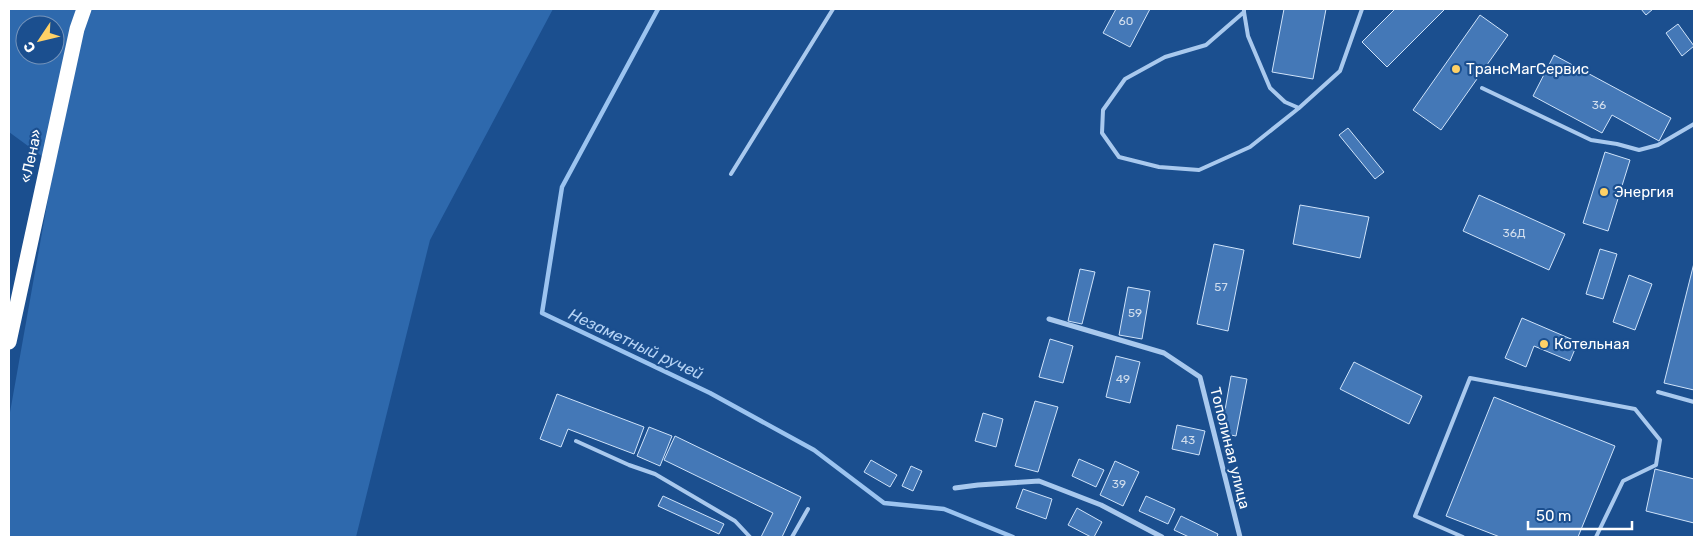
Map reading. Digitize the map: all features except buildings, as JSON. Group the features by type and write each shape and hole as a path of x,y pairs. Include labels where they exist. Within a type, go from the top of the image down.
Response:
{"highway":[{"name":"«Лена»","path":"9,342 77,29 84,9"}],"street":[{"name":"Тополиная улица","path":"1049,319 1164,353 1200,377 1240,537"},
{"path":"955,488 978,484 1039,482 1101,505 1162,537"}],"lane":[{"path":"731,174 833,9"},
{"path":"1244,10 1206,45 1165,57 1125,79 1103,110 1102,133 1119,157 1159,167 1199,170 1250,147 1299,108 1340,71 1362,9"},
{"path":"1244,10 1248,36 1270,88 1285,102 1299,108"},
{"path":"1482,88 1591,140 1639,150 1658,145 1694,124"},
{"path":"1463,537 1415,516 1470,378 1635,410 1660,440 1656,465 1623,481 1596,537"},
{"path":"1658,392 1694,402"},
{"path":"576,441 629,465 655,474 735,521 750,537"},
{"path":"792,537 808,509"}],"shaded area":[{"path":"9,9 553,9 430,240 356,537 9,537 9,418 54,165 9,132"}],"waterway":[{"name":"Незаметный ручей","path":"658,9 562,187 542,313 710,393 814,450 884,503 944,509 1013,537"}],"place":[{"name":"ТрансМагСервис","path":"1456,69"},
{"name":"Энергия","path":"1604,192"},
{"name":"Котельная","path":"1544,344"}]}
